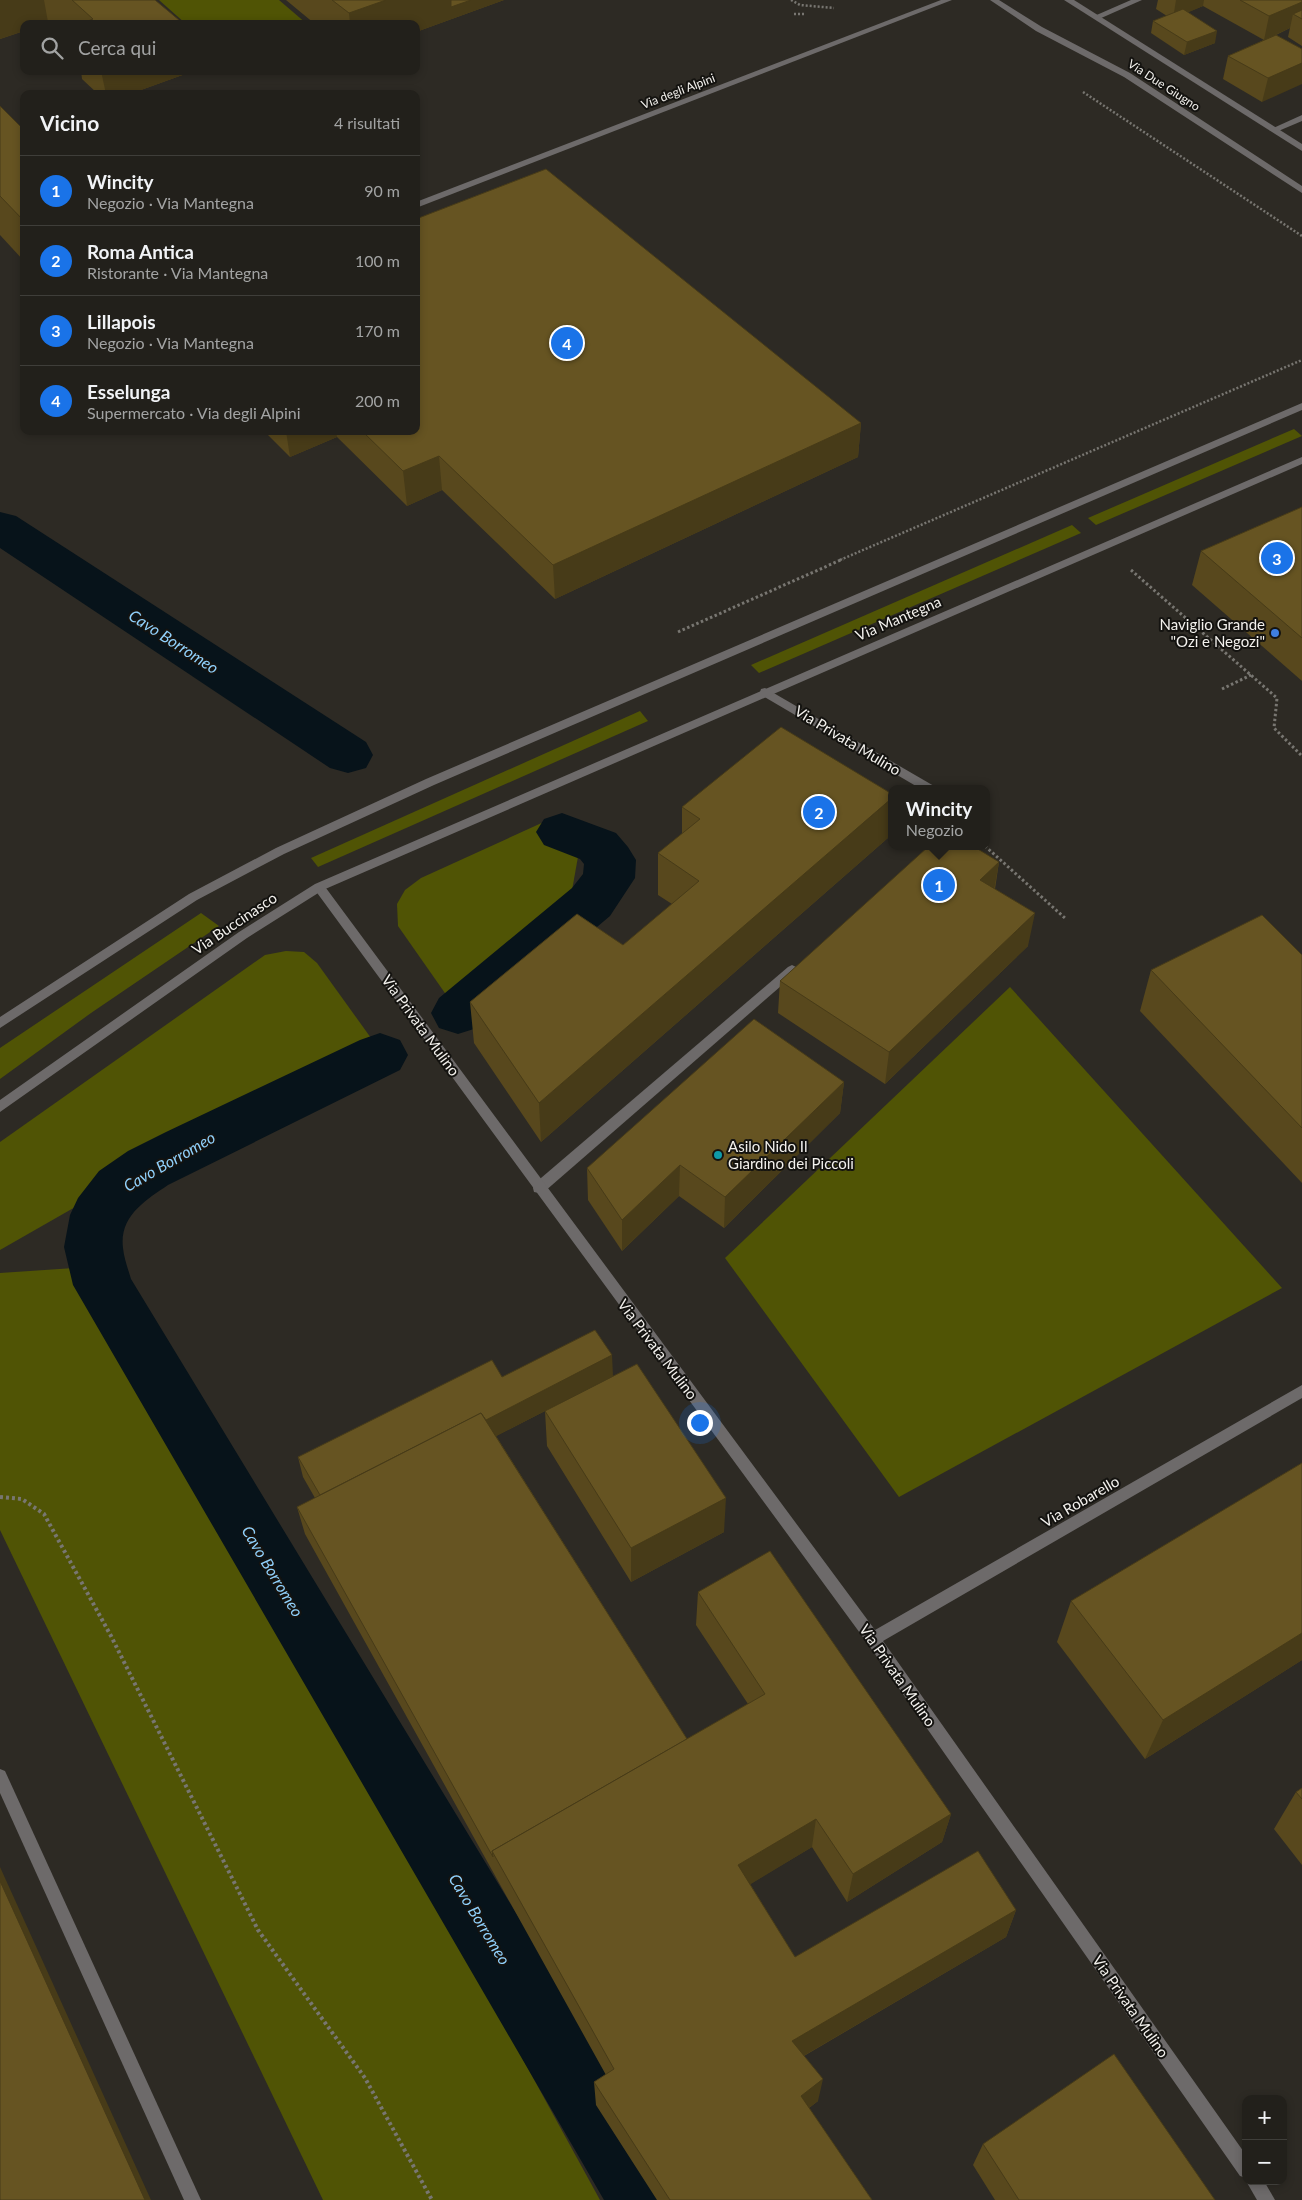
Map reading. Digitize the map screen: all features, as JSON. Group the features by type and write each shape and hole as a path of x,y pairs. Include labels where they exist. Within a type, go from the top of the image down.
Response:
{"street":[{"name":"Via degli Alpini","path":"420,203 948,0"},
{"name":"Via Due Giugno","path":"994,0 1039,29 1127,74 1302,190"},
{"name":"Via Due Giugno","path":"1068,0 1302,148"},
{"path":"1096,17 1138,0"},
{"path":"1273,130 1302,118"},
{"path":"0,1023 193,897 280,850 430,782 1302,406"},
{"name":"Via Mantegna","path":"507,804 1302,460"},
{"name":"Via Privata Mulino","path":"765,692 923,785"},
{"name":"Via Buccinasco","path":"0,1107 243,935 320,887 507,804"},
{"name":"Via Privata Mulino","path":"320,887 539,1188 873,1639 1242,2164"},
{"path":"539,1188 800,964"},
{"name":"Via Robarello","path":"873,1639 1302,1391"},
{"path":"0,1776 193,2200"},
{"path":"1257,2185 1267,2200"}],"path":[{"path":"791,0 800,6 836,8"},
{"path":"794,14 804,14"},
{"path":"1077,88 1302,236"},
{"path":"678,632 962,506 1302,360"},
{"path":"1125,565 1278,698 1274,728 1302,756"},
{"path":"1222,689 1251,675"},
{"path":"989,850 1066,919"},
{"path":"0,1497 22,1499 44,1514 111,1636 258,1930 365,2078 432,2200"}],"shaded area":[{"path":"159,0 279,0 302,20 182,20"},
{"path":"1294,429 1302,436 1096,525 1088,518"},
{"path":"1072,525 1081,533 759,673 751,665"},
{"path":"640,711 648,721 318,867 311,858"},
{"path":"557,816 583,829 569,907 447,996 398,926 397,904 405,890 421,878"},
{"path":"201,913 219,926 91,1013 0,1079 0,1048"},
{"path":"286,951 304,952 317,963 371,1038 0,1250 0,1142 265,955"},
{"path":"1010,987 1282,1288 899,1497 725,1258"},
{"path":"89,1267 600,2200 323,2200 0,1530 0,1273"}],"building":[{"path":"72,0 155,0 179,20 90,20 93,19"},
{"path":"332,0 386,0 349,13"},
{"path":"451,0 471,0 451,7"},
{"path":"1240,0 1302,0 1302,2 1269,16"},
{"path":"1183,9 1217,31 1187,42 1153,21"},
{"path":"1302,10 1302,19 1293,14"},
{"path":"1276,35 1302,49 1302,63 1268,78 1228,56"},
{"path":"0,106 20,126 20,217 0,196"},
{"path":"546,169 861,423 553,565 439,456 403,471 366,435 420,435 420,217"},
{"path":"1302,507 1302,638 1201,551"},
{"path":"781,727 888,792 888,801 539,1103 470,1002 577,914 623,945 699,881 658,853 700,819 682,807"},
{"path":"925,850 980,850 999,862 980,880 1035,913 889,1052 780,981"},
{"path":"1262,915 1302,955 1302,1128 1151,970"},
{"name":"Asilo Nido Il Giardino dei Piccoli","path":"754,1019 844,1082 725,1197 680,1165 622,1220 587,1168"},
{"path":"595,1330 612,1355 486,1420 481,1413 320,1495 298,1457 492,1360 502,1377"},
{"path":"637,1364 726,1498 631,1548 545,1411"},
{"path":"481,1413 687,1739 492,1851 493,1857 297,1507"},
{"path":"1302,1463 1302,1633 1163,1720 1071,1601"},
{"path":"770,1551 951,1814 853,1874 816,1819 738,1865 795,1957 978,1851 1016,1910 792,2041 823,2079 801,2096 872,2200 670,2200 594,2082 614,2069 492,1851 765,1694 698,1592"},
{"path":"1302,1788 1302,1799 1296,1792"},
{"path":"0,1881 145,2200 0,2200"},
{"path":"1114,2054 1215,2200 1019,2200 983,2144"}],"waterway":[{"name":"Cavo Borromeo","path":"0,527 348,755"},
{"name":"Cavo Borromeo","path":"458,1013 591,902 609,878 610,860 598,846 562,832"},
{"name":"Cavo Borromeo","path":"380,1055 148,1168 119,1188 99,1215 93,1247 103,1285 647,2200"}],"place":[{"name":"Esselunga","path":"567,343"},
{"name":"Lillapois","path":"1277,558"},
{"name":"Naviglio Grande \"Ozi e Negozi\"","path":"1275,633"},
{"name":"Roma Antica","path":"819,812"},
{"name":"Wincity","path":"939,885"},
{"name":"Asilo Nido Il Giardino dei Piccoli","path":"718,1155"}]}
